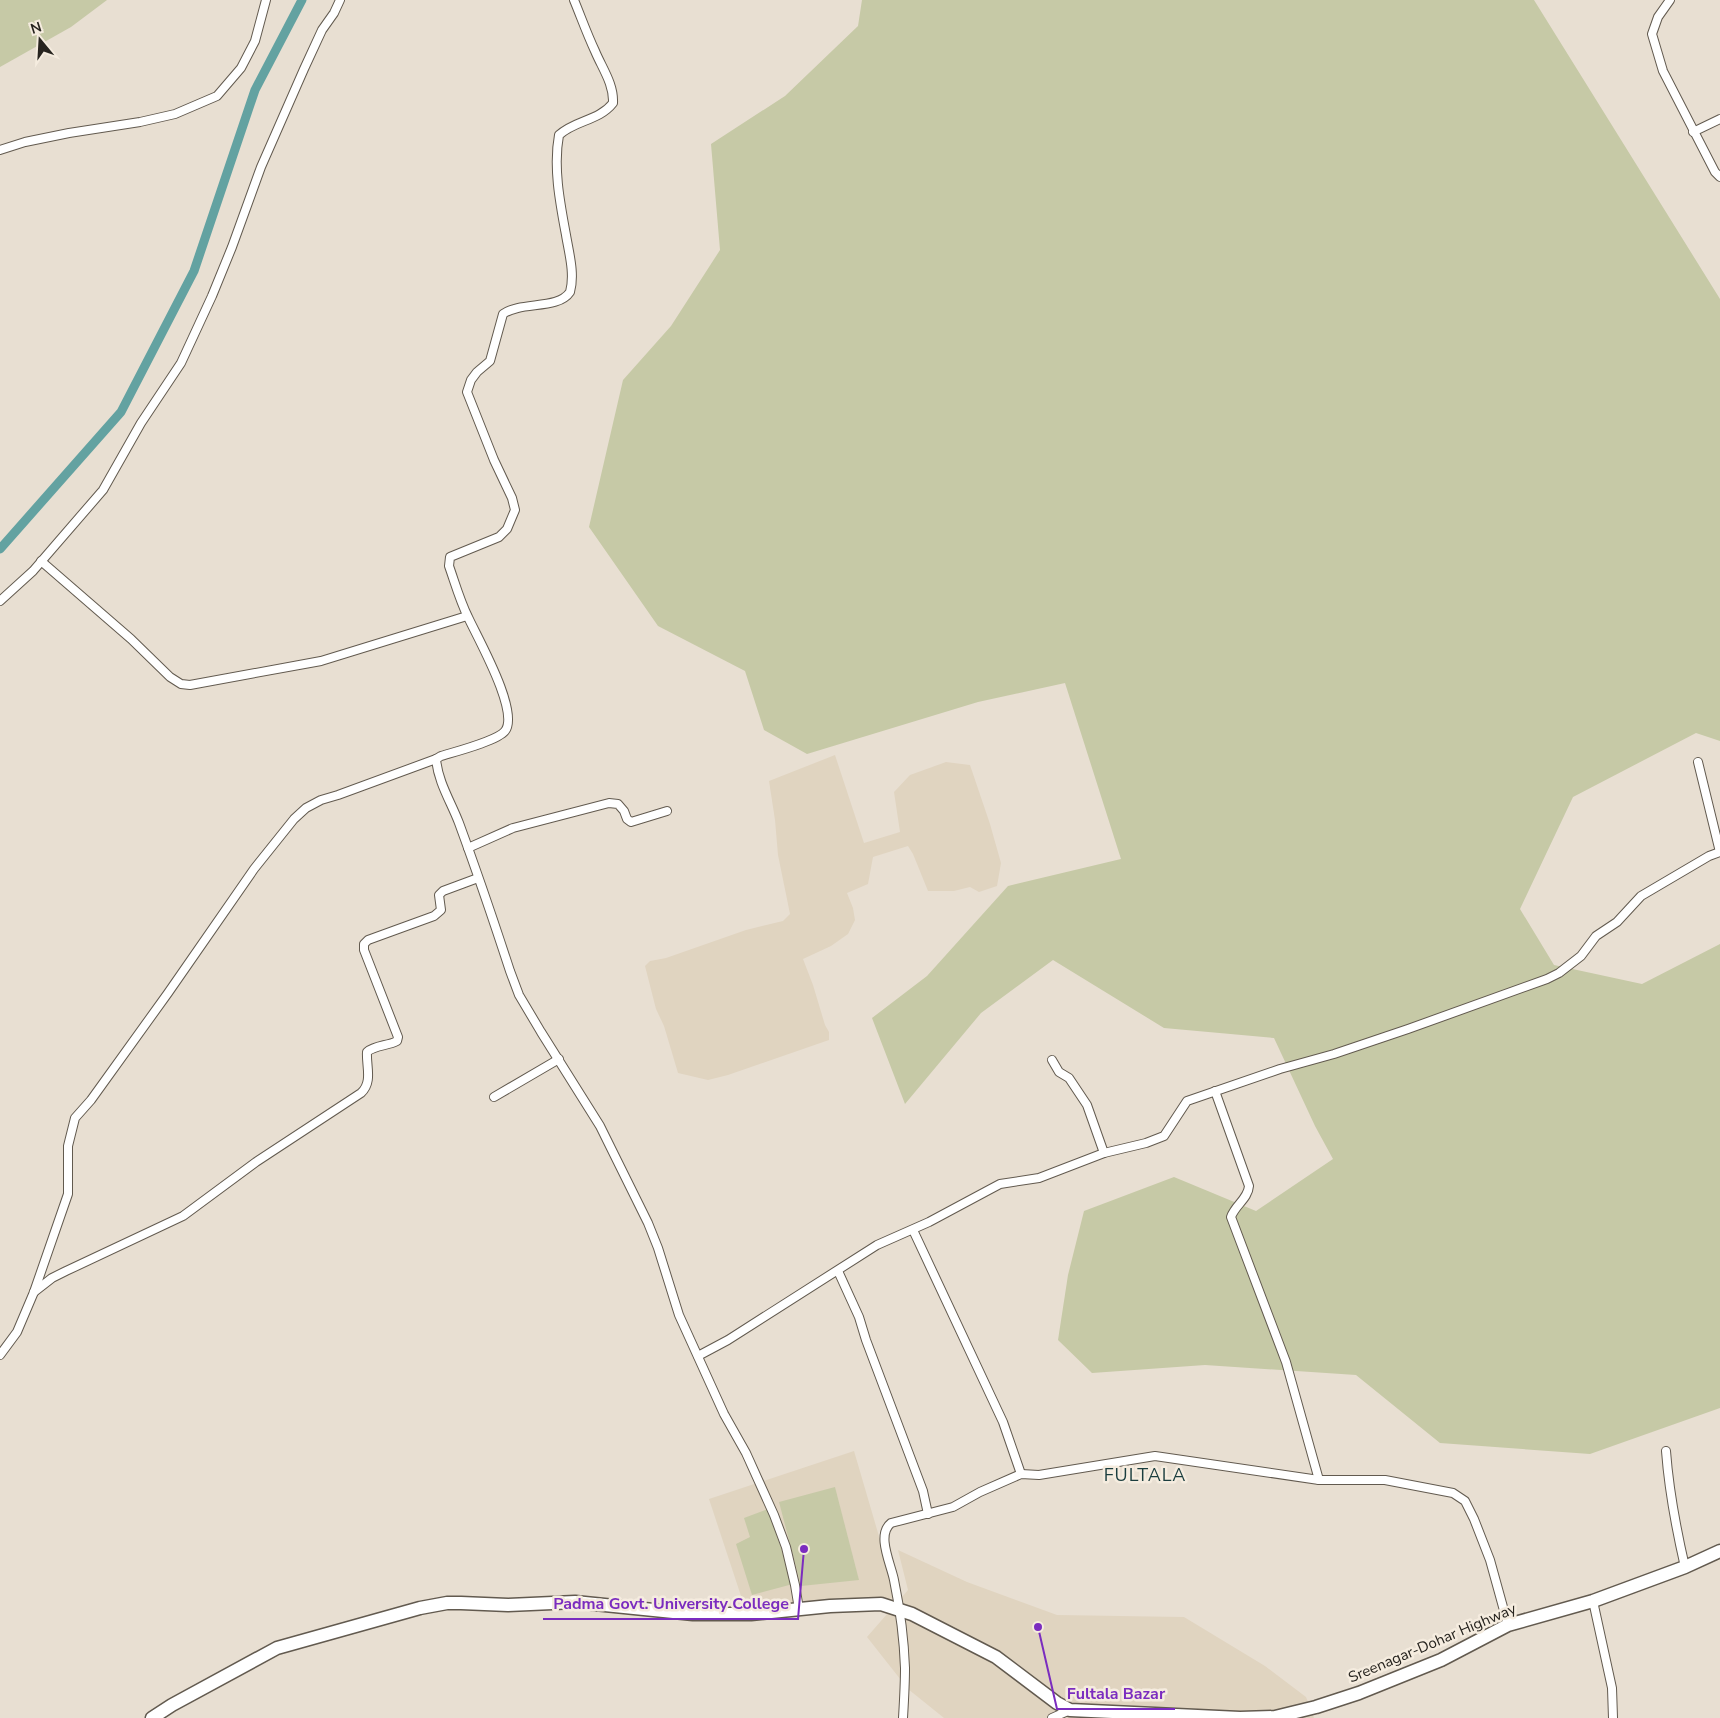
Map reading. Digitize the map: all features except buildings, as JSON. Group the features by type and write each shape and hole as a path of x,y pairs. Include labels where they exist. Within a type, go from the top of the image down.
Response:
{"main road":[{"name":"Sreenagar-Dohar Highway","path":"152,1718 172,1705 277,1648 394,1615 438,1605 461,1603 508,1605 575,1602 693,1614 751,1614 799,1608 881,1604 912,1614 996,1657 1057,1703 1070,1710 1240,1718 1276,1716 1316,1707 1359,1693 1441,1660 1508,1625 1593,1601 1685,1567 1720,1551"}],"street":[{"path":"0,150 25,142 69,133 140,122 176,114 217,96 241,68 254,41 266,0"},
{"path":"0,601 33,571 103,490 141,423 181,363 232,247 261,167 322,30 334,13 340,0"},
{"path":"0,1355 17,1332 34,1292 68,1194 68,1146 75,1118 91,1100 168,993 254,869 294,819 306,808 321,800 494,738 506,730 508,724 506,707 494,671 468,616 449,566 450,557 499,537 512,520 515,510 512,498 494,460 467,392 471,380 477,372 490,362 503,314 513,309 562,300 570,292 571,271 561,208 557,161 560,135 571,126 601,114 613,103 611,84 595,52 574,0"},
{"path":"1670,0 1658,17 1652,34 1663,71 1693,132 1715,172 1720,177"},
{"path":"1693,132 1720,119"},
{"path":"41,561 131,639 170,678 181,684 190,685 321,660 468,616"},
{"path":"436,759 445,792 459,822 519,995 600,1126 648,1222 679,1315 724,1414 746,1453 774,1515 786,1547 799,1608"},
{"path":"698,1356 728,1340 790,1299 877,1246 913,1230 1000,1184 1039,1178 1104,1153 1146,1143 1164,1136 1187,1101 1399,1032 1559,973 1581,956 1596,936 1617,922 1642,896 1720,852 1698,762"},
{"path":"468,848 513,828 609,803 618,804 631,822 666,811"},
{"path":"34,1292 52,1278 183,1216 256,1162 361,1093 368,1083 367,1052 370,1049 393,1044 397,1041 398,1037 364,950 364,944 368,940 434,916 441,910 439,895 443,891 478,878"},
{"path":"494,1097 559,1059"},
{"path":"1052,1060 1059,1072 1069,1078 1087,1105 1104,1153"},
{"path":"1215,1091 1249,1186 1248,1193 1234,1210 1231,1217 1286,1362 1319,1480"},
{"path":"913,1230 1003,1422 1021,1474"},
{"path":"838,1271 859,1317 923,1491 928,1514"},
{"path":"1666,1451 1668,1485 1685,1567"},
{"path":"903,1718 905,1668 899,1609 884,1538 885,1529 892,1523 953,1507 980,1492 1021,1474 1039,1475 1155,1456 1319,1480 1385,1480 1453,1493 1465,1501 1474,1519 1490,1560 1508,1625"},
{"path":"1593,1601 1612,1688 1613,1718"},
{"path":"1052,1718 1070,1710"}],"shaded area":[{"path":"835,755 864,843 900,832 894,792 910,775 946,762 970,765 1001,863 997,886 979,892 970,887 954,891 928,891 908,846 873,857 868,884 847,893 855,920 848,934 831,946 803,959 829,1032 829,1040 728,1075 708,1080 678,1073 664,1026 656,1009 645,966 650,961 666,958 746,930 783,921 790,914 778,855 769,781"},
{"path":"854,1451 897,1598 745,1608 709,1499"},
{"path":"898,1550 967,1582 1057,1615 1184,1617 1265,1666 1306,1697 1314,1718 944,1718 908,1689 867,1637 908,1590"}],"green space":[{"path":"0,0 107,0 71,27 0,67"},
{"path":"862,0 1534,0 1720,299 1720,741 1696,733 1573,797 1520,909 1554,965 1642,984 1720,944 1720,1408 1590,1454 1440,1443 1356,1375 1205,1365 1092,1373 1058,1340 1068,1275 1084,1211 1174,1177 1256,1211 1333,1159 1315,1126 1274,1038 1164,1028 1053,960 981,1013 905,1104 872,1018 927,976 1008,886 1121,859 1065,683 978,702 807,754 764,730 745,671 658,626 589,527 623,380 671,326 720,250 711,144 785,96 858,26"},
{"path":"835,1487 859,1580 801,1586 779,1502"},
{"path":"768,1509 793,1584 752,1595 736,1544 750,1537 744,1518"}],"waterway":[{"path":"0,549 121,412 194,271 255,90 302,0"}],"place":[{"name":"Padma Govt. University College","path":"804,1549"},
{"name":"Fultala Bazar","path":"1038,1627"}],"district":[{"name":"FULTALA","path":"1145,1475"}]}
